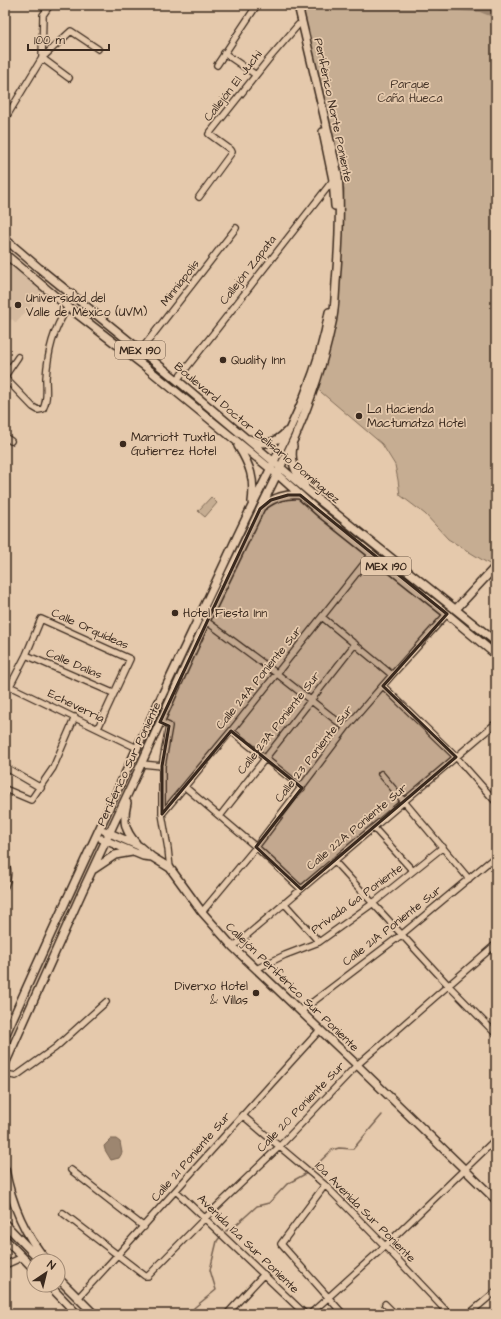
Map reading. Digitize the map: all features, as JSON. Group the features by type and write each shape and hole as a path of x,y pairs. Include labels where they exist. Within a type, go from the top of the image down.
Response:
{"main road":[{"name":"Periférico Norte Poniente","path":"279,471 306,412 332,326 339,249 340,197 325,140 294,5"},
{"name":"Periférico Norte Poniente","path":"271,469 292,426 308,386 327,324 332,293 335,245 335,178 298,5"},
{"name":"Boulevard Doctor Belisario Domínguez","path":"5,239 141,350 274,462 279,471 300,495 371,555 447,614 496,655"},
{"name":"Boulevard Doctor Belisario Domínguez","path":"5,254 68,307 147,368 271,469 279,471 312,494 496,642"},
{"path":"242,436 252,440 269,443 280,438 292,426"},
{"path":"295,438 292,457 294,467 298,476 312,494"},
{"path":"235,440 247,460 253,482 250,510"},
{"name":"Periférico Sur Poniente","path":"5,1036 137,748 271,469"},
{"name":"Periférico Sur Poniente","path":"5,1064 212,608 279,471"},
{"path":"260,509 276,497 300,495"},
{"path":"456,609 496,566"},
{"path":"208,598 212,602 212,608"},
{"path":"193,631 200,634"},
{"path":"130,791 124,814 125,827 130,837 152,857 170,868"},
{"path":"100,828 139,846"},
{"path":"96,836 132,852 143,856 152,857"},
{"path":"92,871 115,855 132,852"},
{"name":"Callejón Periférico Sur Poniente","path":"170,868 202,912 232,948 256,968 496,1200"},
{"path":"5,1169 17,1211 29,1235 41,1253"},
{"path":"5,1224 33,1253"},
{"path":"5,1239 26,1260"},
{"path":"66,1284 76,1296"},
{"path":"66,1286 94,1314"},
{"path":"57,1293 77,1314"}],"street":[{"path":"42,58 43,16 50,5"},
{"path":"217,65 257,5"},
{"name":"Callejón El Juchi","path":"199,197 232,152 209,134 256,75 298,26"},
{"path":"5,119 42,58 71,31 98,48"},
{"path":"224,53 256,75"},
{"path":"42,58 69,78"},
{"name":"Callejón Zapata","path":"177,380 335,178"},
{"name":"Minniapolis","path":"141,350 236,228"},
{"path":"18,357 5,377 33,407 38,410 43,409 46,404 46,378 52,338 68,307"},
{"path":"5,436 11,441"},
{"name":"Calle 24A Poniente Sur","path":"162,814 231,731 276,672 371,555"},
{"name":"Calle 23 Poniente Sur","path":"202,912 256,847 346,728 447,614"},
{"path":"322,617 392,675"},
{"name":"Calle Orquídeas","path":"26,655 41,619 130,659 114,693"},
{"path":"206,621 276,672 346,728"},
{"name":"Calle 23A Poniente Sur","path":"220,816 355,644"},
{"path":"8,685 26,655"},
{"name":"Calle Dalias","path":"26,655 114,693"},
{"name":"Echeverria","path":"8,685 137,748"},
{"path":"383,686 456,757 496,802"},
{"path":"98,728 114,693"},
{"path":"5,789 31,800 41,788 53,768 75,717"},
{"name":"Callejón Periférico Sur Poniente","path":"160,722 169,726 162,766 162,814 170,868"},
{"name":"Calle 22A Poniente Sur","path":"232,948 284,902 404,803 496,723"},
{"path":"231,731 302,788"},
{"path":"142,764 162,766"},
{"path":"5,767 41,788"},
{"path":"381,774 469,879"},
{"path":"185,787 256,847 301,889"},
{"path":"374,828 413,871"},
{"name":"Privada 6a Poniente","path":"256,968 319,942 372,904 443,848"},
{"name":"Calle 21A Poniente Sur","path":"300,1012 401,935 496,856"},
{"path":"334,861 401,935 496,1034"},
{"path":"5,863 7,866 7,882 5,886"},
{"path":"284,902 319,942"},
{"name":"Calle 20 Poniente Sur","path":"117,1255 146,1276 279,1147 358,1066 496,944"},
{"path":"5,1074 16,1076 55,1048 106,1002"},
{"name":"Calle 21 Poniente Sur","path":"76,1296 144,1227 242,1115 320,1030"},
{"name":"10a Avenida Sur Poniente","path":"242,1115 325,1184 449,1314"},
{"path":"310,1314 328,1296 385,1246 496,1140"},
{"path":"72,1170 144,1227"},
{"path":"325,1184 281,1246 343,1314"},
{"name":"Avenida 12a Sur Poniente","path":"176,1191 305,1314"},
{"path":"63,1213 117,1255"},
{"path":"5,1265 23,1257"},
{"path":"227,1314 264,1274"},
{"path":"469,1314 496,1291"},
{"path":"385,1304 395,1314"}],"highlighted area":[{"path":"288,495 300,495 447,614 383,686 456,757 301,889 256,847 302,788 231,731 162,814 162,766 169,726 160,722 260,509 271,500"}],"shaded area":[{"name":"Universidad del Valle de México (UVM)","path":"5,259 43,292 16,323 12,319 5,325"},
{"path":"111,1139 116,1139 120,1142 122,1153 119,1158 111,1160 104,1146"}],"green space":[{"name":"Parque Caña Hueca","path":"302,5 496,5 496,565 494,567 448,539 425,514 400,495 395,465 382,444 315,387 335,327 340,273 344,190"},
{"path":"211,497 217,503 205,517 198,511"}],"waterway":[{"path":"440,5 481,7 496,13"},
{"path":"312,1169 332,1150 339,1148 353,1149 382,1115"},
{"path":"226,1231 236,1225 257,1206 269,1203 287,1184 307,1173"},
{"path":"189,1314 195,1307 216,1290 210,1270 217,1241 220,1237"}],"place":[{"name":"Universidad del Valle de México (UVM)","path":"18,305"},
{"name":"Quality Inn","path":"223,360"},
{"name":"La Hacienda Mactumatza Hotel","path":"359,416"},
{"name":"Marriott Tuxtla Gutierrez Hotel","path":"123,444"},
{"name":"Hotel Fiesta Inn","path":"175,613"},
{"name":"Diverxo Hotel & Villas","path":"256,993"}]}
